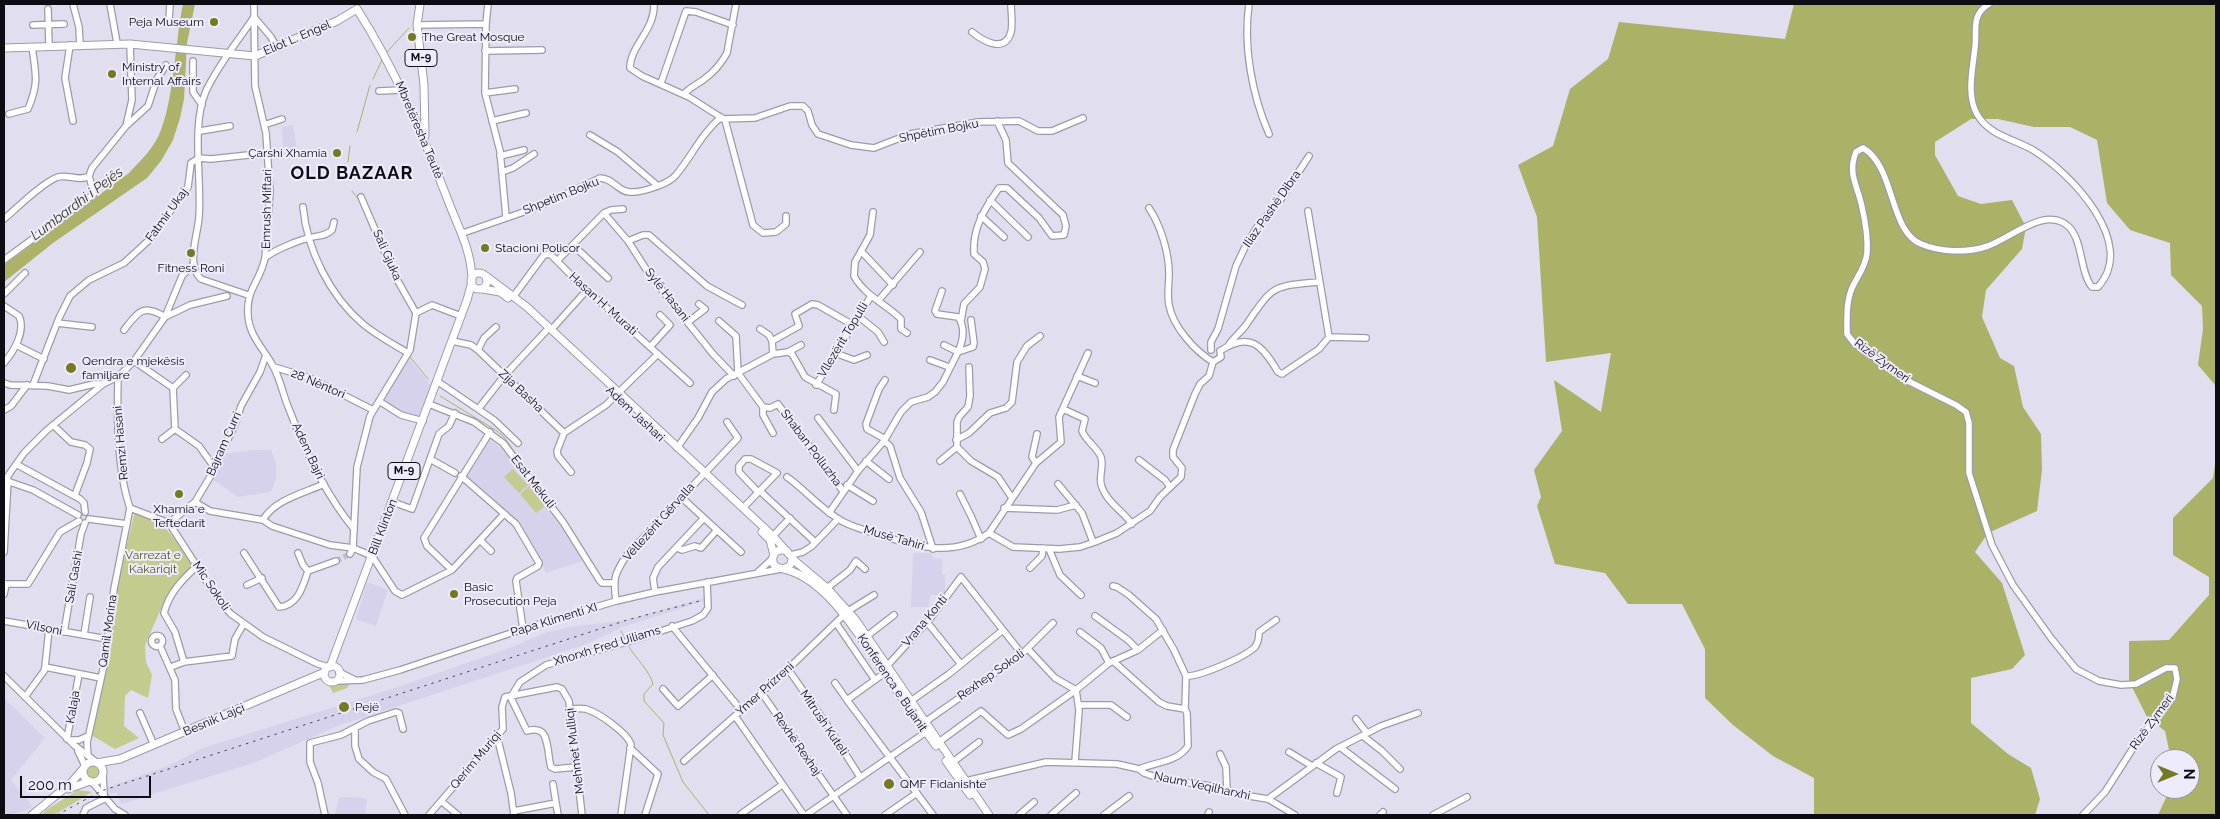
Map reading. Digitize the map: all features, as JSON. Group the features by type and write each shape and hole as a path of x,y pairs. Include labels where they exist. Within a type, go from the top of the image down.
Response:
{"main road":[{"name":"M-9","path":"418,5 417,25 424,85 425,141"},
{"name":"Eliot L. Engel","path":"4,48 130,44 255,56 336,21 356,6"},
{"name":"Mbretëresha Teutë","path":"356,6 386,56 425,141 463,233 472,261 472,280"},
{"name":"Mbretëresha Teutë","path":"472,261 483,275"},
{"path":"480,289 473,286 472,280 474,275 483,275"},
{"name":"M-9","path":"480,289 487,283 483,275"},
{"name":"Adem Jashari","path":"483,275 514,297 767,537 771,544 773,556"},
{"name":"Bill Klinton","path":"327,669 340,641 393,502 467,300 472,280"},
{"name":"Adem Jashari","path":"480,289 500,292 548,330"},
{"name":"Bill Klinton","path":"467,300 480,289"},
{"name":"Adem Jashari","path":"616,395 677,448 703,475 743,508 790,555"},
{"path":"780,550 790,555 790,565 782,569 774,565 773,556 780,550"},
{"name":"Konferenca e Bujanit","path":"790,555 805,571 827,588 846,613 939,742 984,815"},
{"name":"Konferenca e Bujanit","path":"782,569 799,574 846,613 867,636 886,671"},
{"name":"Bill Klinton","path":"339,671 340,641"},
{"path":"327,680 327,669 339,671"},
{"name":"Besnik Lajçi","path":"96,762 120,759 307,680 327,669"},
{"name":"M-9","path":"335,681 338,678 339,671"},
{"name":"Besnik Lajçi","path":"307,680 327,680"},
{"name":"Papa Klimenti XI","path":"327,680 335,681"},
{"name":"Konferenca e Bujanit","path":"909,702 926,732 989,815"},
{"name":"Besnik Lajçi","path":"103,774 120,759"},
{"path":"32,815 57,795 88,763 96,762 102,767 103,774 98,781 74,785 57,795"},
{"path":"84,768 84,776 91,782"}],"street":[{"path":"73,4 79,27 80,46"},
{"path":"110,4 116,44"},
{"path":"169,21 170,4"},
{"name":"Emrush Miftari","path":"254,4 255,86 264,125 270,192 266,258 250,292 248,316 251,331 266,355"},
{"path":"488,4 485,93 500,156 506,217"},
{"path":"654,4 654,13 633,55 630,68 634,72 684,94 722,118 727,126 753,225 763,233 776,232 786,224 786,216"},
{"path":"684,94 688,89 711,74 723,61 727,54 736,4"},
{"path":"972,32 993,44 997,45 1006,41 1012,30 1011,4"},
{"path":"1248,4 1246,23 1250,58 1258,108 1268,134"},
{"name":"Rizë Zymeri","path":"1989,4 1979,12 1974,22 1976,37 1971,98 1975,112 1989,129 2033,150 2054,165 2075,184 2108,237 2111,259 2108,272 2098,287 2092,287 2088,282 2083,260 2069,227 2055,219 2044,220 2026,226 1998,242 1965,251 1942,250 1919,244 1911,236 1900,218 1879,163 1872,153 1863,148 1856,152 1852,163 1854,182 1862,207 1867,253 1863,268 1851,290 1847,311 1847,334 1854,343 1908,381 1966,412 1969,423 1969,474 1992,545 2014,585 2051,638 2076,669 2099,681 2121,685 2136,684 2166,668 2175,668 2176,679 2173,696 2135,745 2105,792 2083,815"},
{"path":"48,9 49,46"},
{"path":"661,83 686,11 696,12 732,28"},
{"path":"250,292 201,279 197,274 194,264 195,233 199,218 199,158 202,104 206,91 228,54 254,18 271,37 277,48"},
{"path":"33,25 64,24"},
{"path":"417,25 486,24"},
{"path":"126,126 132,100 130,44"},
{"path":"70,45 65,78 73,121"},
{"path":"9,114 28,109 33,97 36,86 32,47"},
{"path":"485,51 542,50"},
{"path":"193,61 193,92 202,104"},
{"path":"4,260 94,194 89,176 92,168 126,126 144,111 150,102 158,76 166,65"},
{"path":"485,93 515,89"},
{"path":"379,91 402,90"},
{"name":"Shpëtim Bojku","path":"722,118 755,118 790,106 803,106 808,111 812,125 818,134 851,145 874,148 910,134 997,121 1019,121 1038,131 1052,131 1083,118"},
{"path":"415,119 421,118 424,113"},
{"path":"492,121 526,113"},
{"name":"Shpetim Bojku","path":"463,233 538,207 600,178 609,179 627,192 643,191 658,186 676,177 706,131 722,118"},
{"path":"264,125 282,119"},
{"path":"829,513 847,485 885,440 901,412 911,402 928,397 935,392 943,382 963,342 961,321 964,304 980,287 985,269 983,262 974,254 973,240 981,216 999,188 1007,188 1039,218 1052,236 1064,235 1066,226 1063,215 1008,163 1006,140 997,121"},
{"path":"200,132 230,126"},
{"path":"590,134 618,152 658,186"},
{"path":"500,156 524,150"},
{"path":"199,158 211,159 268,154"},
{"path":"502,172 534,154"},
{"name":"Iliaz Pashë Dibra","path":"1208,357 1211,342 1218,329 1236,266 1245,247 1257,228 1281,199 1309,156"},
{"name":"Fatmir Ukaj","path":"4,410 11,406 30,385 44,359 57,323 70,296 80,286 124,263 149,240 188,187 191,163 199,158"},
{"path":"4,219 52,180 64,176 78,180 89,176"},
{"name":"Sali Gjuka","path":"361,196 395,276 416,313"},
{"path":"990,200 1028,237"},
{"path":"303,207 309,238 323,272 336,295 347,310 365,325 408,353"},
{"path":"1149,208 1160,228 1169,271 1169,304 1171,314 1190,344 1213,362"},
{"path":"514,297 544,255 550,254 557,261 604,212 623,209"},
{"path":"1220,351 1239,341 1252,342 1259,346 1278,372 1282,374 1320,349 1329,337 1318,282 1308,211"},
{"name":"Sylë Hasani","path":"604,212 688,322 736,374"},
{"path":"873,212 870,235 861,251 893,285"},
{"path":"981,216 1004,237"},
{"path":"266,258 271,252 329,233 334,222"},
{"path":"628,241 649,235 707,286 742,305"},
{"path":"573,245 608,278"},
{"name":"Vllezërit Topulli","path":"861,251 854,266 854,276 870,296 901,319 901,329 907,333"},
{"name":"Vllezërit Topulli","path":"878,301 920,252"},
{"name":"Hasan H. Murati","path":"557,261 690,383"},
{"path":"4,552 6,480 16,464 24,453 52,425 103,384 118,377 134,361 165,316 182,276 194,264"},
{"path":"4,294 25,274"},
{"path":"1228,346 1274,290 1284,285 1318,282"},
{"path":"479,408 504,376 587,290"},
{"path":"942,291 935,311 937,314 958,317 961,321"},
{"path":"165,316 190,305 227,296"},
{"name":"Vllezërit Topulli","path":"816,385 870,296"},
{"path":"688,322 705,309 699,304"},
{"path":"772,342 799,326 800,322 795,315 812,304 818,305 853,325"},
{"path":"350,554 353,548 358,467 370,416 408,353 416,313 432,305 461,316"},
{"path":"4,306 19,316 21,320 16,345 4,363"},
{"path":"124,330 135,316 147,309 152,309 165,316"},
{"path":"650,347 670,325 660,315"},
{"path":"858,316 878,332 884,342"},
{"path":"958,352 974,345 971,320"},
{"path":"719,321 736,336 736,374"},
{"path":"57,323 92,327"},
{"path":"478,350 484,338 496,327"},
{"path":"760,329 769,335 773,354"},
{"path":"956,440 969,433 990,413 1006,408 1012,402 1017,362 1027,346 1040,336"},
{"path":"1329,337 1366,338"},
{"name":"Zija Basha","path":"452,341 471,345 478,350 564,433"},
{"path":"16,345 44,359"},
{"path":"677,448 698,418 712,392 726,379 773,354 788,352 800,345"},
{"path":"944,345 958,352"},
{"path":"1210,350 1216,348 1220,351"},
{"path":"989,533 1013,547 1080,547 1107,538 1150,511 1170,487 1177,482 1183,472 1173,457 1173,450 1195,394 1200,384 1209,376 1213,362 1221,357 1220,351"},
{"path":"788,352 792,354 804,377 836,394 834,410"},
{"path":"835,353 854,360 867,355"},
{"name":"Musë Tahiri","path":"787,477 838,519 914,546 945,550 958,548 980,539 989,533 1036,463 1061,442 1059,417 1088,353"},
{"path":"571,472 558,456 557,451 564,433 606,405 658,354"},
{"name":"28 Nëntori","path":"266,355 274,367 310,378 373,410"},
{"name":"Bajram Curri","path":"169,523 195,502 210,477 227,442 241,406 260,372 266,355"},
{"path":"930,360 949,367"},
{"path":"134,361 173,388"},
{"name":"Adem Bajri","path":"274,367 299,436 324,484 354,529"},
{"path":"940,461 956,447 958,419 968,407 970,396 969,367"},
{"name":"Shaban Polluzha","path":"736,374 763,407 770,408 775,404 780,407 843,491"},
{"path":"175,429 173,388 186,375"},
{"path":"1077,376 1095,383"},
{"name":"Remzi Hasani","path":"118,377 120,444 126,497 130,508"},
{"path":"885,380 874,400 866,427 885,440 890,446 900,478 921,512 933,549"},
{"path":"437,381 479,408 506,430 518,443"},
{"path":"4,383 10,386 30,385 69,390 94,384 103,384"},
{"path":"379,401 401,415 423,421"},
{"name":"Esat Mekuli","path":"429,404 455,413 490,432 502,443 574,537 600,581 602,583 613,583"},
{"path":"763,407 763,415 773,433"},
{"path":"1063,409 1085,418 1082,431 1101,457 1101,484 1103,490 1111,502 1132,524"},
{"path":"393,502 412,510 440,434 449,426 455,413"},
{"path":"818,418 858,471"},
{"name":"Vëllezërit Gërvalla","path":"613,583 614,576 626,556 738,438 727,422"},
{"path":"52,425 71,442 90,448 87,463 75,495"},
{"path":"175,429 199,446 214,467"},
{"path":"162,438 175,429"},
{"path":"452,570 427,546 424,538 490,432"},
{"path":"1036,463 1032,457 1037,434"},
{"path":"956,447 972,461 998,477 1012,498"},
{"path":"430,459 455,473"},
{"path":"743,508 759,492 777,473 751,459 745,459 739,466 739,472 759,492 816,542"},
{"path":"1139,460 1165,480 1170,487"},
{"path":"866,461 889,479"},
{"path":"16,464 75,495 84,503 83,518"},
{"path":"462,476 504,514 524,536 539,563 538,566 517,578 516,581 523,629"},
{"path":"6,480 33,490 83,518 127,524"},
{"path":"264,520 266,514 281,503 324,484"},
{"path":"1058,484 1086,520 1093,542"},
{"path":"847,485 873,501"},
{"path":"960,494 980,539"},
{"path":"681,497 741,552"},
{"path":"195,502 210,511 264,520 272,526 330,545 353,548 372,556 395,591 402,595 452,570 504,514"},
{"path":"1004,508 1057,510 1076,505"},
{"path":"130,508 169,523"},
{"name":"Qamil Morina","path":"88,756 88,736 101,678 114,589 130,508"},
{"path":"4,594 5,584 28,584 60,532 83,518"},
{"name":"Sali Gashi","path":"64,632 83,518"},
{"path":"773,536 790,518"},
{"path":"655,592 653,578 658,567 703,519"},
{"path":"790,555 803,552 816,542 838,519"},
{"name":"Mic Sokoli","path":"169,523 220,602 243,625 327,669"},
{"path":"677,548 682,550 695,546 701,548 717,530"},
{"path":"480,540 491,551"},
{"path":"1030,568 1042,556 1046,548"},
{"path":"1046,548 1060,574 1081,595"},
{"path":"244,553 262,578 279,607 284,607 295,601 308,571 336,561"},
{"path":"298,553 308,571"},
{"path":"756,573 773,556"},
{"path":"827,588 850,570 856,561 865,569"},
{"path":"184,662 175,632 164,613 168,600 175,589 197,566"},
{"name":"Papa Klimenti XI","path":"335,681 357,680 400,670 523,629 616,601 782,569"},
{"name":"Vrana Konti","path":"847,700 886,671 961,577 1004,630"},
{"path":"247,585 262,578"},
{"name":"Xhorxh Fred Uiliams","path":"511,695 520,682 546,665 630,641 699,618 708,608 707,582"},
{"path":"613,583 616,601"},
{"path":"1112,586 1117,586 1148,612 1163,630 1186,676 1185,709 1188,746 1174,758 1156,762 1139,769"},
{"name":"Ymer Prizreni","path":"684,761 788,669 846,613 874,595"},
{"path":"84,635 90,597"},
{"name":"Konferenca e Bujanit","path":"867,636 894,615"},
{"path":"1095,616 1128,640 1138,650"},
{"path":"1186,676 1196,676 1252,650 1257,644 1259,632 1276,620"},
{"name":"Vilsoni","path":"4,621 107,640"},
{"path":"927,622 960,663"},
{"path":"836,623 875,680"},
{"name":"Rexhep Sokoli","path":"925,722 1022,654 1053,623"},
{"path":"171,667 184,662 232,656 235,639 243,625"},
{"path":"672,626 741,710"},
{"path":"25,697 44,671 48,629"},
{"path":"909,702 949,674 960,663 1004,630 1022,654"},
{"path":"939,742 981,711 1008,735 1076,690 1112,662 1138,650 1163,630"},
{"path":"1080,632 1101,648 1112,662 1159,702 1167,706 1185,709"},
{"path":"160,646 171,667 175,680 176,710 185,732"},
{"path":"1028,649 1055,678 1076,690 1079,705 1075,762"},
{"name":"Kalaja","path":"45,667 101,678"},
{"name":"Mitrush Kuteli","path":"788,669 860,777"},
{"path":"339,671 357,680"},
{"name":"Kalaja","path":"68,739 79,674"},
{"path":"663,689 678,706 712,675"},
{"path":"4,676 68,739 82,757 84,768"},
{"path":"835,683 932,815"},
{"name":"Mehmet Mulliqi","path":"511,695 557,687 562,689 569,702 582,815"},
{"name":"Rexhë Rexhaj","path":"761,692 847,815"},
{"path":"511,695 527,731 537,730 543,733 548,747 551,767 555,769 576,767"},
{"name":"Qerim Muriqi","path":"429,815 503,729 502,707 505,697 511,695"},
{"path":"1079,705 1111,705 1127,717"},
{"path":"569,709 586,709 617,728 628,738 630,748 621,815"},
{"path":"140,712 154,745"},
{"path":"325,815 318,783 310,762 310,743 341,735 368,721 396,712 399,713 403,729"},
{"path":"1294,815 1268,799 1340,747 1418,712"},
{"path":"734,716 805,815 926,732"},
{"path":"1356,719 1365,735 1400,769"},
{"path":"354,729 355,746 359,759 373,772 386,779 405,815"},
{"path":"68,739 79,740 88,736"},
{"path":"497,736 514,813 556,803"},
{"path":"952,762 979,742"},
{"path":"74,746 96,762"},
{"path":"1340,747 1395,789"},
{"path":"630,748 658,774 645,815"},
{"path":"1290,752 1341,777 1337,793"},
{"path":"1220,754 1226,767 1226,791"},
{"name":"Naum Veqilharxhi","path":"964,782 1046,762 1117,764 1139,769 1158,778 1210,786 1268,799"},
{"path":"103,774 105,796"},
{"path":"91,782 115,809 125,815"},
{"path":"553,784 558,815"},
{"path":"741,814 782,785"},
{"path":"885,815 917,793"},
{"path":"1051,815 1076,793"},
{"path":"83,815 86,808 105,796"},
{"path":"1104,815 1129,796"},
{"path":"1433,815 1467,797"},
{"path":"441,801 458,815"},
{"path":"1019,815 1034,802"}],"shaded area":[{"path":"183,4 195,4 187,43 184,99 173,140 161,161 147,178 53,243 4,282 4,265 129,173 155,142 168,108"},
{"path":"1794,4 2216,4 2216,386 2198,365 2203,329 2202,306 2171,275 2170,243 2130,230 2107,203 2097,140 2070,127 2034,127 1998,119 1971,119 1935,142 1935,155 1958,196 1981,204 2012,200 2026,227 2022,249 1986,290 1982,317 2000,358 2014,366 2023,407 2041,434 2042,470 2037,511 1988,533 1975,552 2002,583 2025,655 2012,669 1971,678 1971,723 2008,754 2031,768 2040,799 2035,815 1814,815 1814,778 1773,756 1733,725 1705,698 1705,649 1682,604 1628,604 1605,573 1555,564 1537,506 1541,497 1534,470 1562,431 1554,380 1601,412 1611,353 1546,362 1537,217 1518,165 1553,146 1570,89 1608,59 1619,22 1785,39"},
{"path":"293,125 297,150 283,150 282,127"},
{"path":"408,357 433,388 422,419 400,413 382,401"},
{"path":"489,439 508,453 551,511 583,561 546,573 523,529 493,499 465,477"},
{"path":"253,450 271,450 276,463 276,479 271,492 238,497 212,479 224,454"},
{"path":"2216,457 2216,815 2158,815 2165,799 2200,799 2200,749 2169,749 2165,731 2147,717 2129,681 2129,641 2169,640 2209,595 2209,577 2173,555 2173,518 2213,478"},
{"path":"913,553 932,553 932,558 943,559 942,574 945,574 945,595 930,595 929,607 911,607"},
{"path":"367,582 388,590 376,626 356,619"},
{"path":"704,598 704,601 623,627 584,645 340,725 256,762 121,804 117,792 108,795 105,788 168,766 203,748 401,686 515,646 544,633 575,626 622,621"},
{"path":"4,698 45,738 11,780 34,808 8,815 4,815"},
{"path":"339,797 367,798 365,815 335,815"}],"green space":[{"path":"513,469 528,485 519,493 504,477"},
{"path":"529,486 545,506 536,513 520,494"},
{"name":"Varrezat e Kakariqit","path":"135,511 156,521 170,533 193,567 175,583 167,595 145,645 146,662 152,675 148,698 131,690 125,696 124,726 139,738 115,749 91,735 116,589"},
{"path":"328,683 350,683 347,688 333,693"},
{"path":"93,766 99,772 93,778 87,772"},
{"path":"78,790 92,792 54,815 42,815 46,810"}],"waterway":[{"path":"387,52 409,28"},
{"path":"373,79 382,60"},
{"path":"357,132 370,85"},
{"path":"348,162 350,146"},
{"path":"347,169 347,177"},
{"path":"352,191 360,201"},
{"path":"393,278 400,290"},
{"path":"410,357 428,379"},
{"path":"440,396 497,431 504,437 525,467"},
{"path":"538,484 560,513"},
{"path":"573,533 577,538"},
{"path":"621,631 625,639"},
{"path":"629,647 652,680 653,684 644,694 644,701 664,723 663,735 683,782 709,815"}],"tunnel":[{"path":"336,561 350,554"}],"railway":[{"path":"57,815 101,791 627,620 703,600"}],"place":[{"name":"Peja Museum","path":"214,22"},
{"name":"The Great Mosque","path":"412,37"},
{"name":"Ministry of Internal Affairs","path":"112,74"},
{"name":"Çarshi Xhamia","path":"337,153"},
{"name":"Stacioni Policor","path":"485,248"},
{"name":"Fitness Roni","path":"191,253"},
{"name":"Qendra e mjekësis familjare","path":"71,368"},
{"name":"Xhamia e Teftedarit","path":"179,494"},
{"name":"Basic Prosecution Peja","path":"454,594"},
{"name":"Pejë","path":"344,707"},
{"name":"QMF Fidanishte","path":"889,784"}],"district":[{"name":"OLD BAZAAR","path":"352,174"}],"water label":[{"name":"Lumbardhi i Pejës","path":"77,204"}]}
